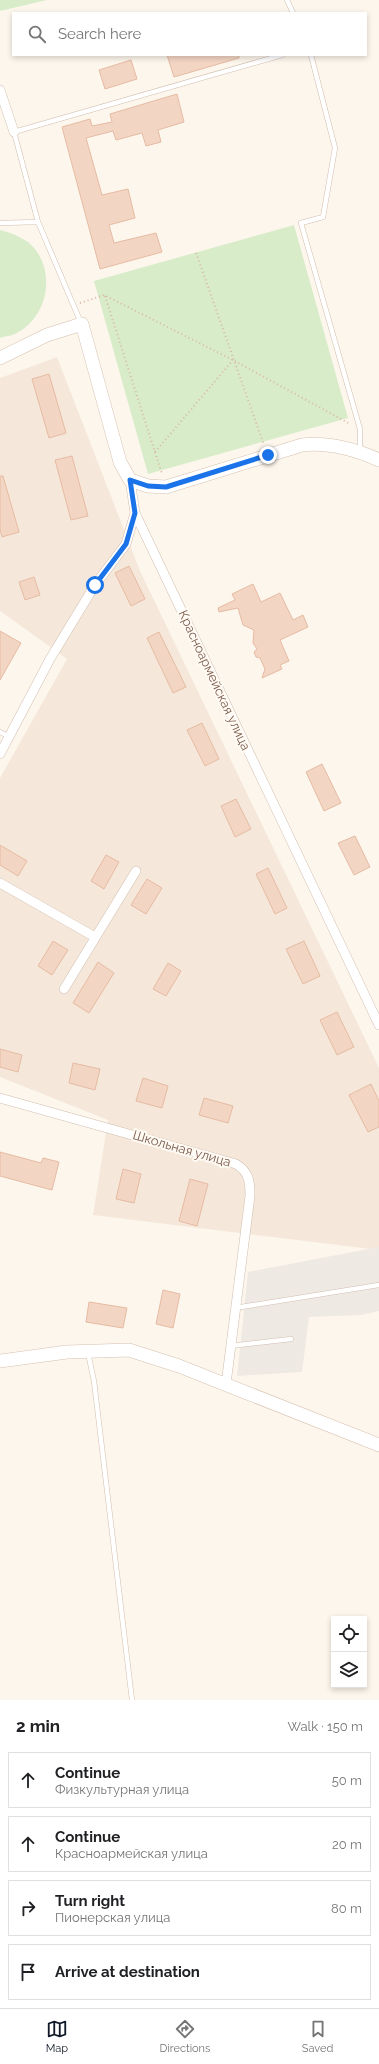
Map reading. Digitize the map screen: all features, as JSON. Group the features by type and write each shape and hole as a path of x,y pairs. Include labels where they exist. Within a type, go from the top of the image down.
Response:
{"main road":[{"path":"0,358 47,335 82,324"},
{"name":"Красноармейская улица","path":"82,324 120,462 130,480"},
{"path":"130,480 148,486 166,487 268,455 314,444 337,446 360,452 379,460"},
{"path":"0,1361 88,1352 129,1350 180,1366 379,1445"}],"street":[{"path":"0,90 14,132"},
{"name":"Красноармейская улица","path":"130,480 135,513 379,1025"},
{"path":"0,754 50,659 95,585 126,544 135,513"},
{"path":"64,989 136,871"},
{"path":"0,883 95,937"},
{"name":"Школьная улица","path":"0,1098 165,1143 236,1164 244,1168 248,1175 250,1196 226,1384"}],"lane":[{"path":"287,0 293,12"},
{"path":"82,324 38,222 14,132 279,56"},
{"path":"310,56 335,148 322,217 301,223 360,430 360,452"},
{"path":"0,223 38,222"},
{"path":"0,732 10,737"},
{"path":"235,1308 379,1285"},
{"path":"230,1346 291,1339"},
{"path":"88,1352 94,1381 132,1700"}],"path":[{"path":"196,253 268,455"},
{"path":"74,305 104,295 233,360 360,430"},
{"path":"104,295 166,487"},
{"path":"155,452 233,360"}],"shaded area":[{"path":"57,357 140,571 379,1068 379,1250 93,1215 108,1120 0,1077 0,778 67,659 0,611 0,378"},
{"path":"379,1247 379,1311 361,1315 309,1317 302,1372 237,1376 248,1272"}],"green space":[{"path":"0,0 47,0 0,11"},
{"path":"294,225 348,418 148,474 94,281"},
{"path":"0,230 14,234 28,242 37,252 43,265 46,278 46,291 36,316 27,326 15,334 0,338"}],"building":[{"path":"167,56 239,56 239,58 174,77"},
{"path":"131,60 137,79 105,89 99,70"},
{"path":"177,94 184,122 158,130 161,142 146,146 142,133 116,140 113,131 86,138 102,195 128,189 135,218 109,225 114,243 156,233 162,252 100,269 62,127 90,119 92,126 112,122 110,114"},
{"path":"49,374 66,433 49,438 32,379"},
{"path":"72,456 88,516 71,520 55,460"},
{"path":"0,476 3,476 19,532 2,537 0,529"},
{"path":"129,566 145,599 131,606 115,573"},
{"path":"34,577 40,595 25,600 19,582"},
{"path":"253,584 261,602 280,593 293,620 303,615 308,627 280,640 289,661 280,665 282,669 262,678 265,669 260,658 256,657 254,652 257,649 253,643 254,630 243,625 238,608 219,612 218,608 235,600 232,594"},
{"path":"0,631 21,643 0,680"},
{"path":"159,632 186,687 173,693 147,638"},
{"path":"202,723 219,759 205,766 187,730"},
{"path":"322,764 341,803 324,811 306,772"},
{"path":"236,799 251,829 235,837 221,806"},
{"path":"355,836 370,867 354,875 338,843"},
{"path":"0,845 27,861 18,876 0,865"},
{"path":"106,855 119,862 104,889 91,881"},
{"path":"268,868 287,908 275,914 256,874"},
{"path":"147,879 162,888 146,914 131,905"},
{"path":"53,941 68,950 52,975 38,966"},
{"path":"304,941 320,976 303,984 286,949"},
{"path":"98,962 114,973 89,1013 73,1003"},
{"path":"168,963 181,971 166,996 153,989"},
{"path":"337,1012 354,1047 337,1055 320,1020"},
{"path":"0,1049 22,1055 18,1072 0,1067"},
{"path":"73,1063 100,1069 95,1090 69,1083"},
{"path":"143,1078 168,1086 162,1108 136,1101"},
{"path":"371,1084 379,1101 379,1127 368,1132 349,1095"},
{"path":"204,1098 233,1106 228,1123 199,1115"},
{"path":"0,1152 41,1163 43,1158 59,1162 52,1190 0,1176"},
{"path":"123,1169 141,1174 134,1203 116,1199"},
{"path":"190,1179 208,1184 197,1226 179,1221"},
{"path":"163,1290 180,1294 173,1328 156,1324"},
{"path":"89,1302 127,1308 123,1328 86,1322"}],"route":[{"path":"95,585 126,544 135,513 130,480 157,488 166,487 268,455"}]}
